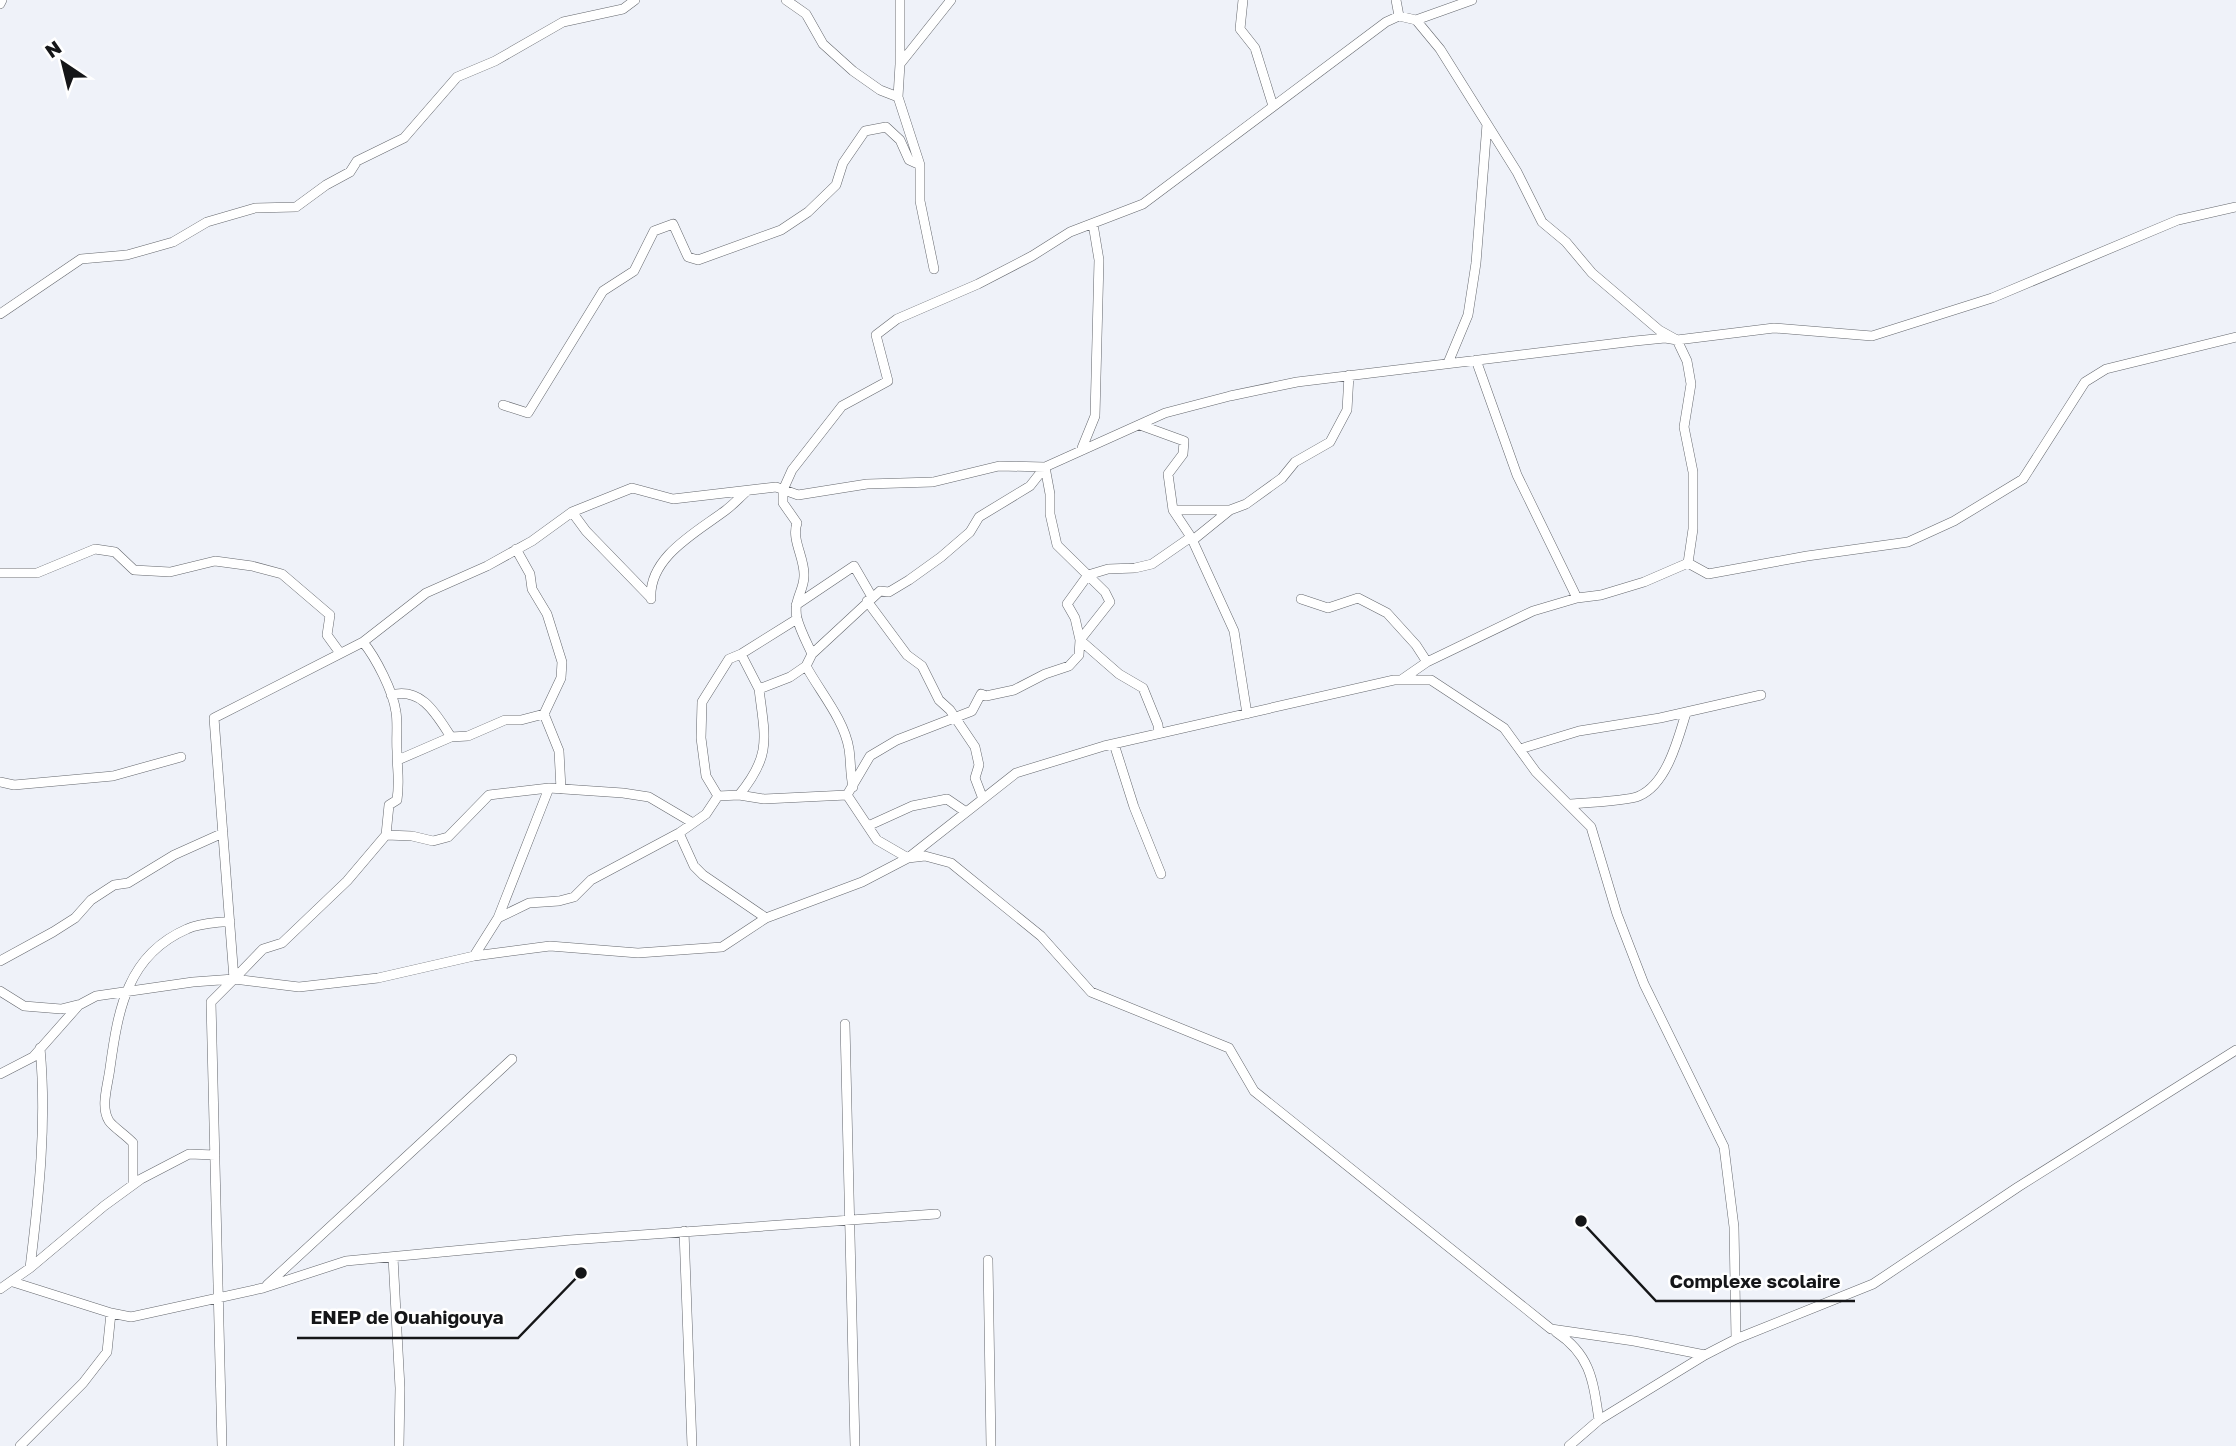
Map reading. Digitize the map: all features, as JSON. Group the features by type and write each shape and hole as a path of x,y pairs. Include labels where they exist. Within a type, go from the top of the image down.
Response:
{"street":[{"path":"0,314 82,259 127,255 173,242 208,222 255,208 296,207 326,185 350,172 357,161 404,138 457,77 495,61 563,22 623,9 635,0"},
{"path":"786,0 806,14 823,44 853,71 880,90 898,97"},
{"path":"900,0 898,97 920,165 920,201 934,269"},
{"path":"900,64 951,0"},
{"path":"1242,0 1240,29 1255,48 1273,106"},
{"path":"1396,0 1399,16"},
{"path":"812,654 797,619 796,600 804,578 803,559 794,534 797,523 783,503 783,489 792,470 842,406 888,381 876,335 897,319 953,296 1032,256 1070,232 1143,204 1386,22 1399,16 1416,20 1472,0"},
{"path":"1416,20 1440,49 1517,172 1542,222 1566,242 1592,273 1658,330 1677,340 1687,361 1691,384 1684,427 1693,472 1693,529 1688,563"},
{"path":"1448,363 1468,316 1476,263 1487,124"},
{"path":"503,405 528,413 603,291 634,271 654,230 673,224 688,257 698,260 781,230 808,212 836,185 843,163 865,131 886,127 900,140 909,160 920,165"},
{"path":"759,689 790,677 806,666 812,654 869,599 880,591 889,592 919,573 970,532 979,517 1030,486 1045,467 1165,413 1297,382 1635,341 1665,338 1677,340 1774,328 1872,336 1992,298 2178,220 2236,207"},
{"path":"1082,449 1095,416 1100,260 1093,224"},
{"path":"1688,563 1708,574 1807,556 1908,542 1954,521 2023,479 2085,382 2106,369 2236,337"},
{"path":"1476,359 1517,475 1577,598"},
{"path":"850,791 870,756 897,740 972,710 981,694 986,696 1014,690 1045,674 1069,666 1079,655 1080,639 1075,618 1067,604 1088,575 1108,569 1152,564 1230,510 1246,504 1283,478 1295,462 1330,442 1347,410 1349,375"},
{"path":"1140,425 1184,441 1183,454 1168,474 1173,510 1192,538 1234,631 1247,714"},
{"path":"234,979 214,718 363,642 426,593 487,566 572,512 632,488 673,499 776,487 798,495 867,484 933,482 999,466 1045,467"},
{"path":"1045,467 1050,494 1050,514 1057,545 1105,592 1110,601 1080,639"},
{"path":"572,512 586,531 651,599 650,585 672,551 747,491"},
{"path":"1173,510 1230,510"},
{"path":"516,549 530,574 532,589 547,614 562,663 561,678 544,714 559,751 561,789"},
{"path":"0,573 37,573 95,550 115,552 134,570 170,572 215,561 252,566 282,574 330,615 327,635 340,653"},
{"path":"1401,680 1427,662 1533,611 1644,582 1688,563"},
{"path":"796,605 854,566 869,599 907,654 922,666 939,700 955,717 975,747 979,765 975,778 983,799"},
{"path":"1301,599 1328,608 1358,598 1387,613 1416,645 1427,662"},
{"path":"719,796 706,776 701,738 702,702 729,659 797,619"},
{"path":"1080,639 1119,674 1143,688 1158,725 1158,733"},
{"path":"222,1446 211,1002 263,949 282,943 347,881 386,835 389,805 397,800 400,779 396,715 391,695 372,654 363,642"},
{"path":"738,795 755,775 762,758 765,733 759,689 741,654"},
{"path":"806,666 838,718 849,749 850,791 877,840 908,858 926,856 951,863 1041,936 1091,992 1228,1048 1254,1091 1572,1343 1587,1364 1599,1420"},
{"path":"0,991 24,1006 61,1009 81,1004 96,996 193,982 234,979 299,987 378,978 474,956 550,946 639,953 722,947 766,918 862,882 908,858 1016,773 1158,733 1401,680 1431,680 1504,727 1536,772 1591,827 1617,914 1644,984 1724,1147 1734,1227 1736,1339"},
{"path":"391,695 402,692 418,696 438,716 451,737"},
{"path":"1520,750 1579,731 1686,713 1761,695"},
{"path":"1569,804 1642,796 1668,767 1686,713"},
{"path":"398,760 451,737 468,736 505,720 521,720 544,714"},
{"path":"1114,744 1134,807 1161,874"},
{"path":"0,781 14,785 113,776 181,757"},
{"path":"386,835 412,836 433,841 448,837 489,795 549,788 649,797 693,823"},
{"path":"474,956 498,918 549,788"},
{"path":"719,796 738,795 764,799 850,791"},
{"path":"498,918 529,903 574,897 591,880 679,833 706,814 719,796"},
{"path":"868,826 912,806 947,799 966,812"},
{"path":"0,961 75,918 91,900 114,885 128,883 165,860 223,833"},
{"path":"679,833 694,866 703,875 766,918"},
{"path":"133,1184 133,1143 110,1123 104,1109 115,1033 126,992 141,962 157,947 189,928 230,921"},
{"path":"0,1074 33,1057 81,1004"},
{"path":"845,1024 855,1446"},
{"path":"30,1268 44,1107 40,1048"},
{"path":"1569,1446 1599,1420 1705,1355 1736,1339 1874,1284 2018,1187 2236,1050"},
{"path":"263,1288 512,1059"},
{"path":"0,1289 13,1282 133,1184 189,1154 215,1155"},
{"path":"13,1282 131,1317 263,1288 346,1261 684,1231 936,1214"},
{"path":"684,1231 692,1446"},
{"path":"393,1257 400,1388 400,1446"},
{"path":"988,1260 990,1446"},
{"path":"20,1446 83,1383 107,1352 111,1313"},
{"path":"1551,1329 1634,1340 1705,1355"}],"place":[{"name":"Complexe scolaire","path":"1581,1221"},
{"name":"ENEP de Ouahigouya","path":"581,1273"}]}
